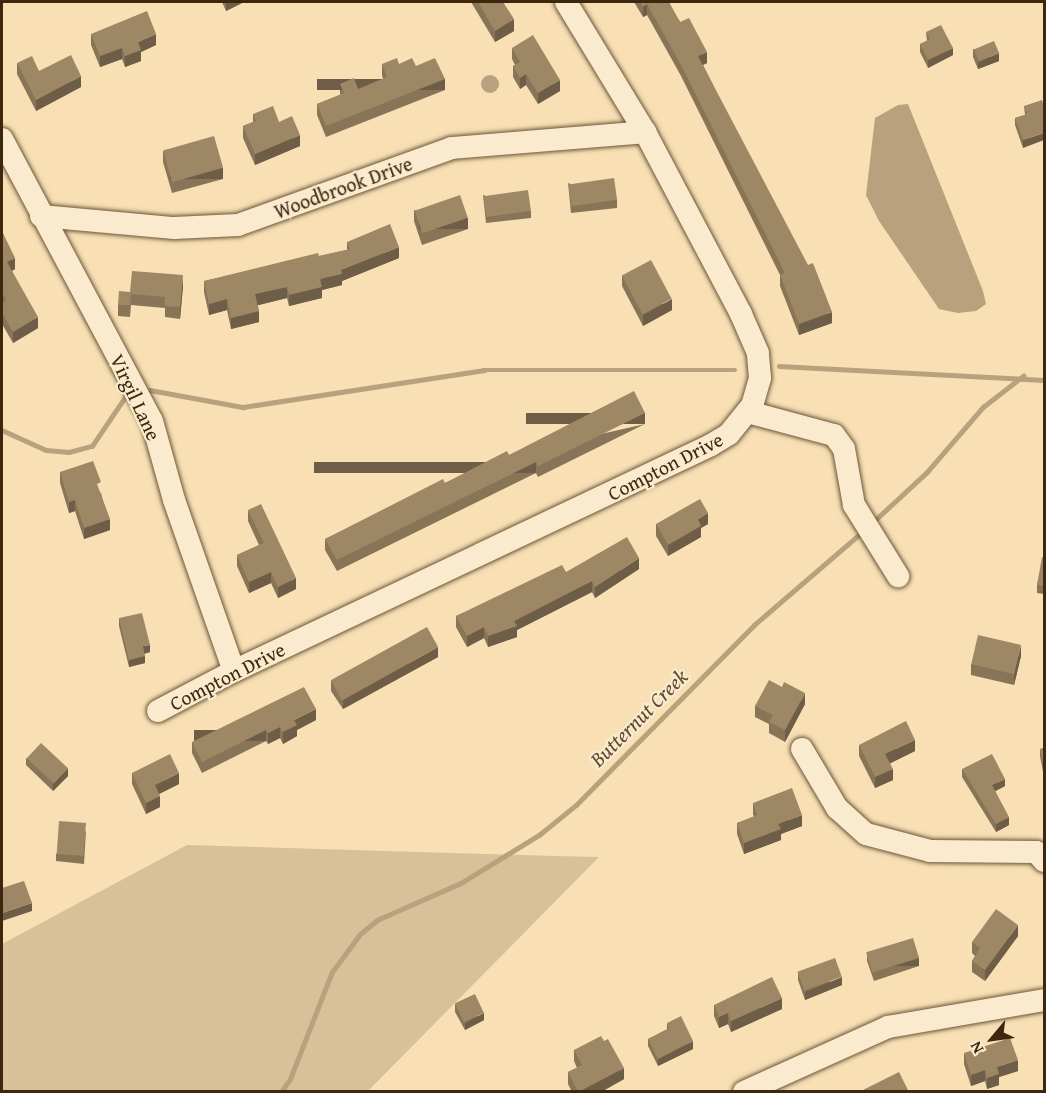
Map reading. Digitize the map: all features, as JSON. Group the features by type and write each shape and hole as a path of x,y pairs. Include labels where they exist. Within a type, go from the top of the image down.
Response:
{"street":[{"name":"Compton Drive","path":"158,711 234,671 711,445 729,434 748,412 760,378 758,353 645,132 566,2"},
{"name":"Woodbrook Drive","path":"42,216 174,228 227,227 452,148 645,132"},
{"name":"Virgil Lane","path":"2,139 152,421 174,500 234,671"},
{"path":"748,412 834,435 843,449 854,505 898,576"},
{"path":"802,749 837,808 866,834 930,851 1036,852 1044,861"},
{"path":"744,1092 888,1028 1044,1000"}],"shaded area":[{"path":"490,75 496,78 499,84 496,90 490,93 484,90 481,84 484,78"},
{"path":"908,104 983,291 986,304 976,311 958,313 939,309 879,221 866,195 875,118 898,105"},
{"path":"187,845 599,857 368,1091 2,1091 2,944"}],"building":[{"path":"478,2 503,2 514,19 495,31"},
{"path":"640,2 669,2 680,22 689,18 707,52 698,56 808,265 813,263 832,312 799,324 780,275 785,273 681,65 647,4 643,7"},
{"path":"147,11 156,34 138,42 141,50 125,56 122,48 100,56 91,34"},
{"path":"941,25 953,48 928,60 920,44 930,39 926,32"},
{"path":"533,35 560,80 538,93 526,74 520,78 513,66 520,62 512,48"},
{"path":"994,41 999,53 979,62 974,50"},
{"path":"71,55 81,76 36,100 17,63 32,56 39,71"},
{"path":"397,58 399,64 412,58 416,66 435,58 445,79 326,126 317,104 344,93 340,84 354,78 358,89 387,77 382,64"},
{"path":"1042,100 1044,133 1023,140 1015,118 1027,114 1024,106"},
{"path":"273,106 279,122 292,116 300,135 255,154 243,126 256,121 253,114"},
{"path":"214,136 223,168 172,182 163,151"},
{"path":"614,178 617,200 572,206 568,184"},
{"path":"528,190 531,211 486,217 483,196"},
{"path":"460,195 468,218 422,233 415,211"},
{"path":"390,224 399,247 341,270 342,274 320,279 322,287 289,295 287,287 255,294 259,311 231,318 227,299 209,304 204,281 318,253 319,256 350,249 347,242"},
{"path":"2,231 15,258 7,262 38,317 13,332 2,313 2,303 6,300 2,293"},
{"path":"651,260 672,299 643,314 622,275"},
{"path":"132,271 183,275 180,307 165,306 165,297 131,294 130,305 118,305 119,291 130,292"},
{"path":"634,391 645,413 538,466 536,462 337,560 325,539 443,479 445,483 507,451 509,455"},
{"path":"93,461 101,482 97,484 110,519 84,528 75,500 69,502 60,472"},
{"path":"700,499 708,513 698,519 701,526 668,545 656,524"},
{"path":"261,504 296,578 278,587 271,572 249,582 237,555 264,543 248,510"},
{"path":"627,537 639,558 595,587 592,581 514,621 517,626 488,636 484,627 467,636 456,616 562,565 566,572"},
{"path":"1042,557 1044,557 1044,586 1037,585"},
{"path":"142,613 150,645 143,646 145,656 129,660 119,618"},
{"path":"427,627 438,647 342,700 331,680"},
{"path":"978,635 1021,645 1014,674 971,664"},
{"path":"769,680 782,687 784,682 805,693 785,730 769,722 773,715 755,706"},
{"path":"304,687 316,709 294,720 297,725 283,732 280,727 268,733 266,730 202,762 192,742"},
{"path":"906,721 915,740 885,754 893,769 875,777 859,745"},
{"path":"41,743 68,768 54,784 27,758"},
{"path":"1044,748 1044,770 1040,749"},
{"path":"170,754 179,773 155,785 160,796 146,803 132,773"},
{"path":"992,754 1005,779 992,785 1009,817 996,824 962,769"},
{"path":"792,788 802,815 778,824 781,829 744,843 737,823 757,815 753,803"},
{"path":"59,821 86,823 84,856 57,854"},
{"path":"24,881 32,903 2,913 2,888"},
{"path":"996,909 1018,925 985,970 972,961 980,948 972,942"},
{"path":"913,938 919,958 872,972 866,952"},
{"path":"835,958 842,977 804,990 797,972"},
{"path":"772,977 782,998 731,1021 728,1013 719,1017 714,1005"},
{"path":"475,994 484,1013 464,1022 455,1003"},
{"path":"681,1016 693,1041 658,1059 648,1039 669,1028 667,1023"},
{"path":"601,1036 604,1041 608,1039 624,1068 578,1092 568,1072 582,1065 574,1050"},
{"path":"1010,1038 1018,1060 997,1067 999,1074 987,1078 985,1070 971,1075 964,1053"},
{"path":"899,1072 909,1092 864,1092 863,1090"}],"waterway":[{"path":"779,366 1044,380"},
{"path":"150,390 243,407 484,370 735,370"},
{"name":"Butternut Creek","path":"873,522 927,472 983,407 1023,376"},
{"path":"2,430 46,450 69,452 92,446 125,397"},
{"name":"Butternut Creek","path":"281,1092 290,1079 332,972 360,934 377,920 461,883 539,835 576,805 754,625 862,532"}]}
